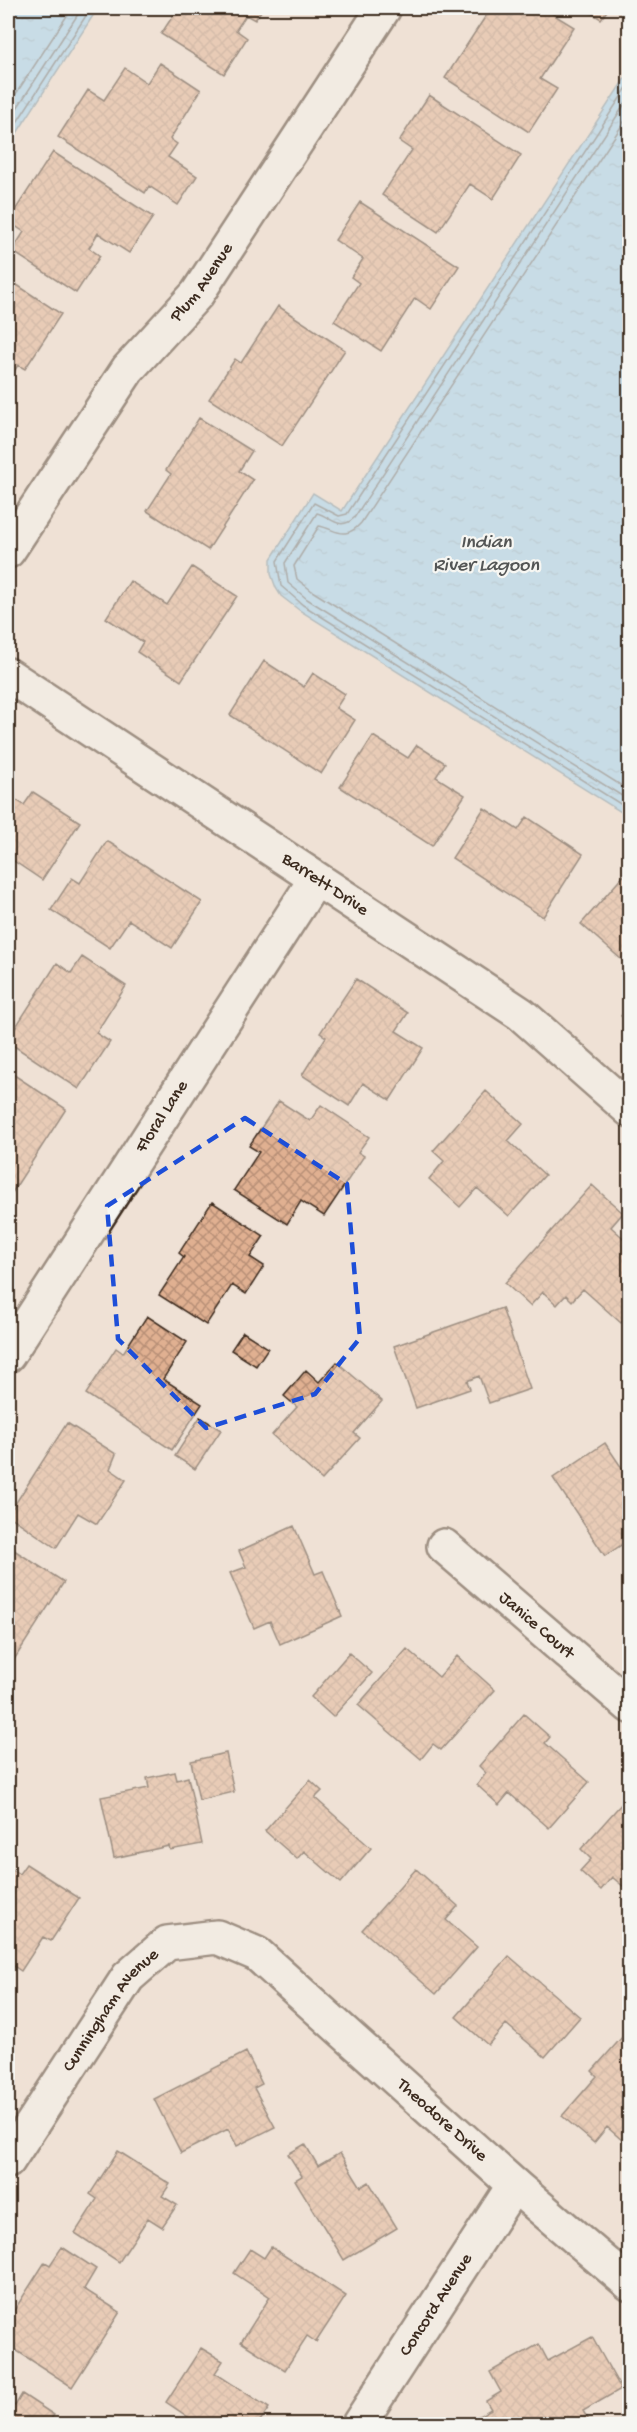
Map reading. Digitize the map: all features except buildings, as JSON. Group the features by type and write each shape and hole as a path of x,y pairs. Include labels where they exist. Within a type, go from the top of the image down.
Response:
{"street":[{"name":"Plum Avenue","path":"8,551 128,369 197,294 384,8"},
{"name":"Barrett Drive","path":"8,675 521,1014 630,1110"},
{"name":"Floral Lane","path":"8,1355 315,880"},
{"name":"Janice Court","path":"444,1546 630,1706"},
{"name":"Cunningham Avenue","path":"8,2161 128,1977 167,1943 217,1937 257,1954"},
{"name":"Theodore Drive","path":"257,1954 514,2185 630,2284"},
{"name":"Concord Avenue","path":"359,2424 514,2185"}],"highlighted area":[{"path":"245,1118 347,1184 360,1338 315,1394 206,1428 118,1339 107,1206"}],"water":[{"path":"8,8 98,8 8,147"},
{"name":"Indian River Lagoon","path":"629,72 629,817 299,610 281,596 276,588 271,574 271,559 313,493 342,511"}]}
